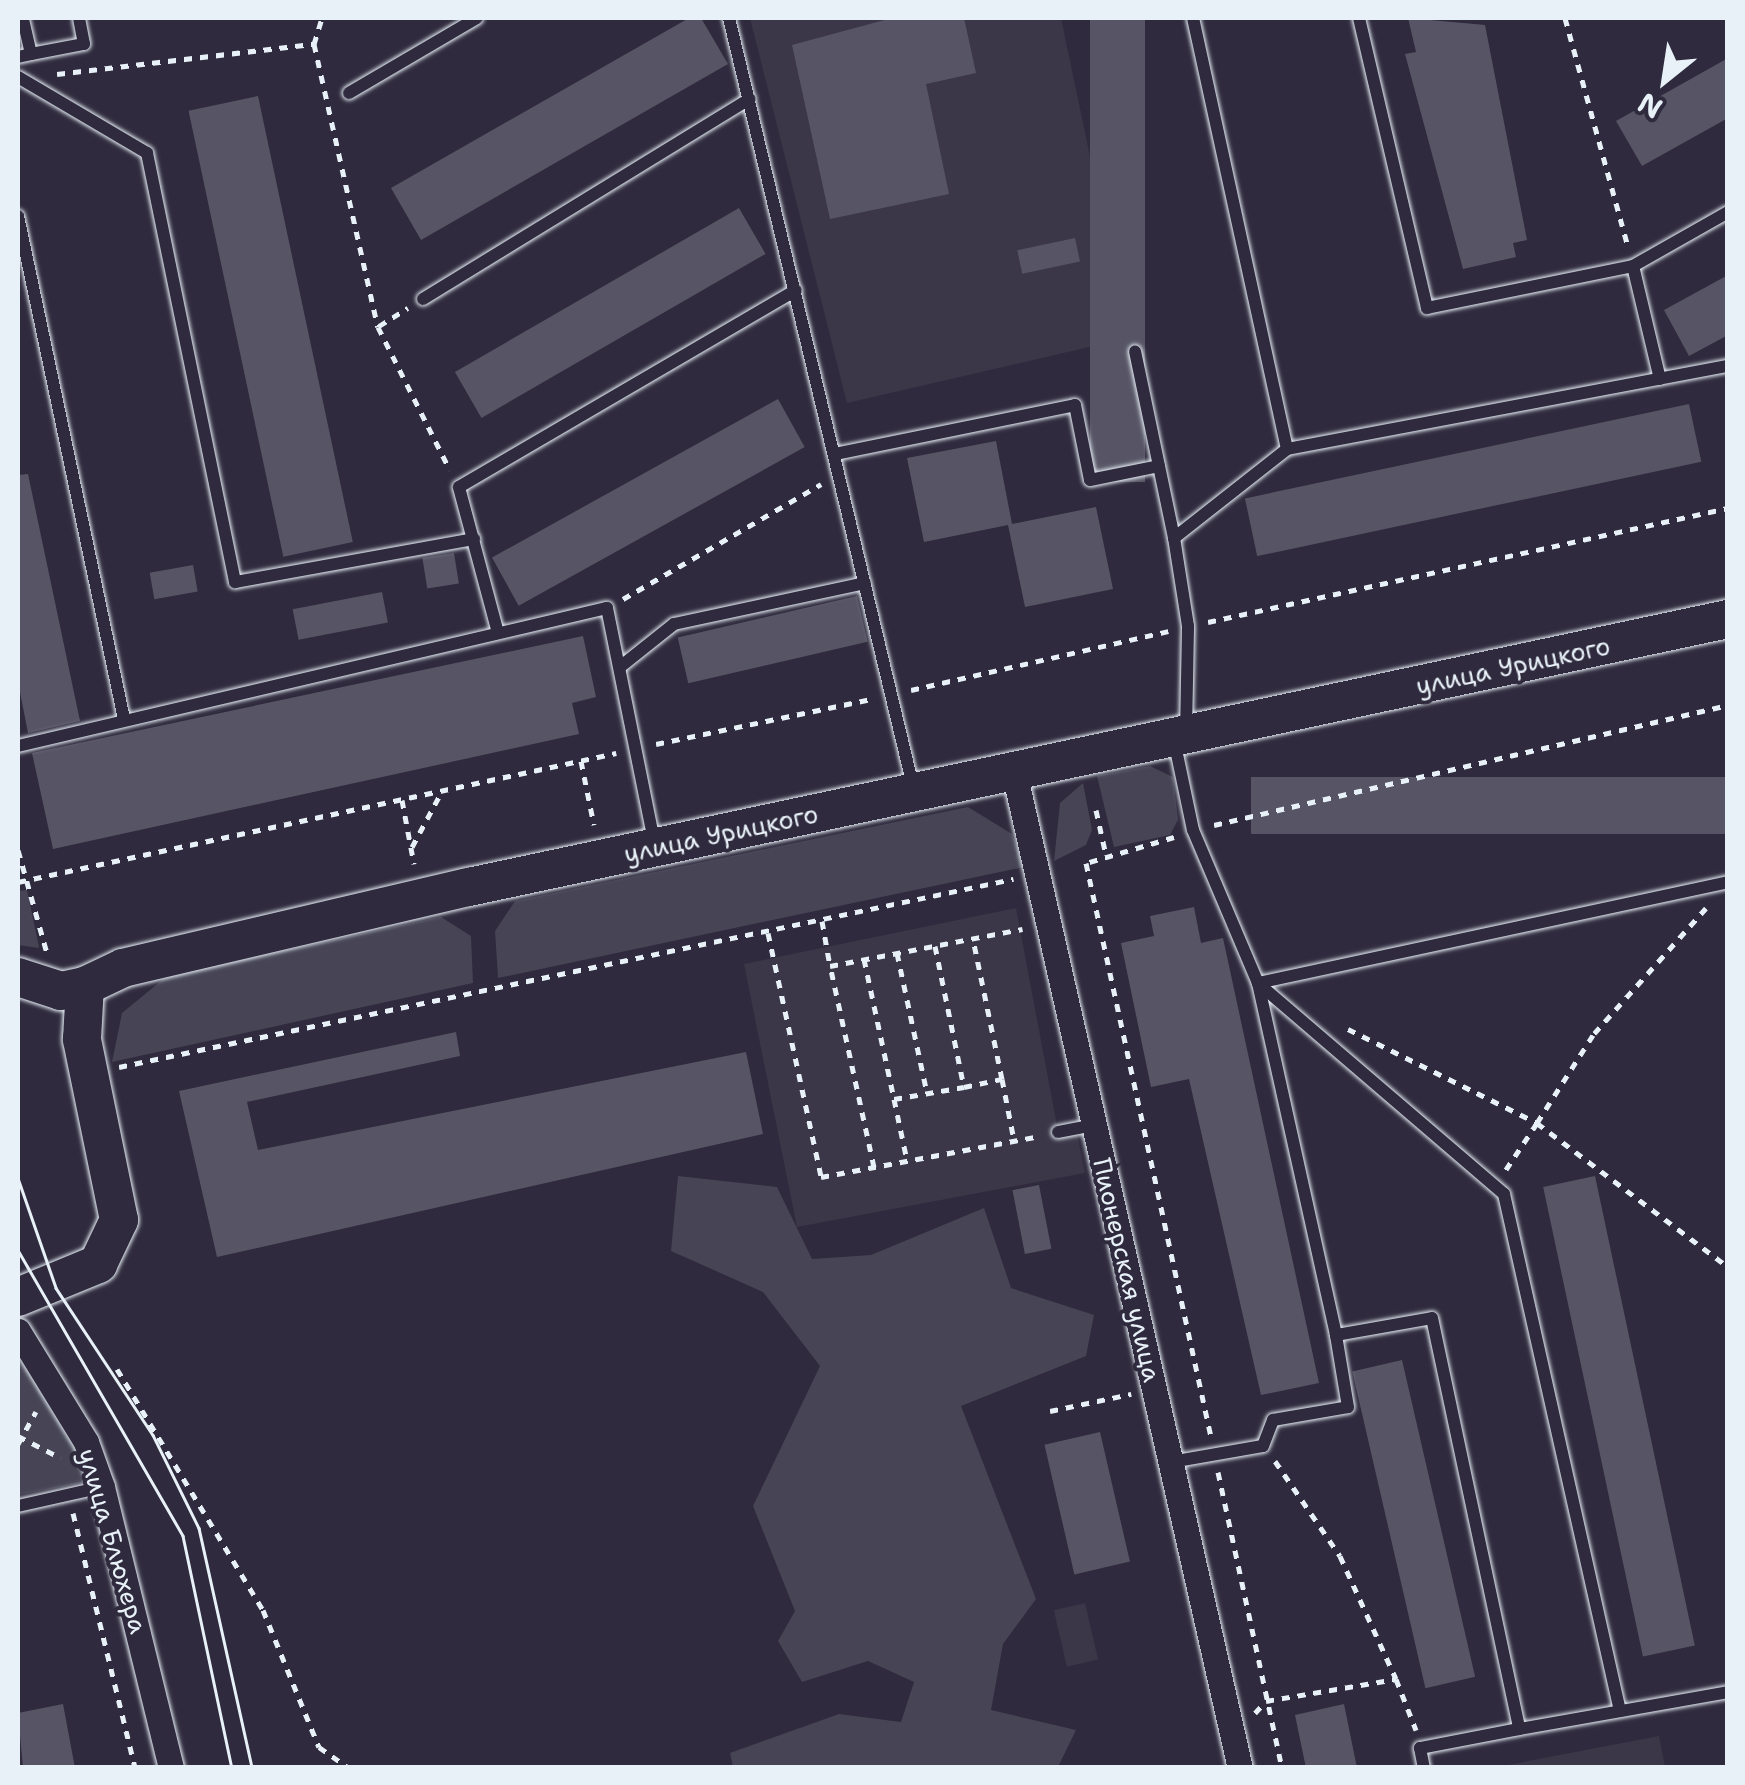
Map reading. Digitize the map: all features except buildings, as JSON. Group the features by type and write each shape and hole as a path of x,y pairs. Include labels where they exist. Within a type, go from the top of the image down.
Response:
{"street":[{"name":"улица Урицкого","path":"85,986 123,968 656,848 1728,619"},
{"name":"Пионерская улица","path":"1014,772 1240,1768"},
{"path":"18,1296 98,1264 119,1220 82,1039 85,986 61,991 32,966"},
{"name":"улица Блюхера","path":"18,1331 102,1488 171,1768"}],"lane":[{"path":"23,18 24,56 84,44 79,18"},
{"path":"349,93 477,18"},
{"path":"729,18 915,794"},
{"path":"1193,18 1287,450"},
{"path":"1359,18 1427,308 1633,266 1728,212"},
{"path":"18,78 146,153 235,582 474,539"},
{"path":"423,299 750,99"},
{"path":"18,216 124,719"},
{"path":"1633,266 1660,379"},
{"path":"498,633 460,488 796,290"},
{"path":"1135,351 1188,626 1180,736 1193,830 1258,982 1336,1335 1348,1407 1272,1420 1263,1446 1171,1462"},
{"path":"1174,538 1287,450 1728,366"},
{"path":"835,454 1075,405 1090,480 1159,466"},
{"path":"620,667 674,624 865,583"},
{"path":"18,746 607,608 656,848"},
{"path":"1258,982 1727,882"},
{"path":"1258,982 1495,1186 1620,1711"},
{"path":"1058,1132 1094,1125"},
{"path":"1336,1335 1432,1318 1519,1729"},
{"path":"18,1506 102,1488"},
{"path":"1424,1768 1420,1748 1728,1692"}],"path":[{"path":"322,18 314,44 378,327 460,488"},
{"path":"1565,18 1633,266"},
{"path":"18,78 314,44"},
{"path":"378,327 423,299"},
{"path":"607,608 839,473"},
{"path":"1282,1768 1086,863 1193,830 1728,705"},
{"path":"581,761 594,828"},
{"path":"411,849 442,791"},
{"path":"402,800 415,867"},
{"path":"1096,810 1107,857"},
{"path":"18,850 32,966"},
{"path":"119,1066 1026,876"},
{"path":"1495,1186 1593,1035 1727,882"},
{"path":"822,920 874,1167"},
{"path":"830,966 1050,923"},
{"path":"768,933 821,1177 1058,1132"},
{"path":"973,939 1014,1142"},
{"path":"935,946 964,1087"},
{"path":"898,953 928,1094"},
{"path":"864,959 907,1161"},
{"path":"1338,1024 1537,1123 1728,1267"},
{"path":"894,1099 1002,1079"},
{"path":"116,1369 263,1610 319,1747 349,1768"},
{"path":"1050,1411 1154,1388"},
{"path":"42,1401 19,1439 68,1462"},
{"path":"1263,1446 1340,1556 1396,1679 1420,1748"},
{"path":"69,1496 135,1768"},
{"path":"1233,1734 1266,1702 1396,1679"}],"shaded area":[{"path":"750,18 1061,18 1128,338 847,403"},
{"path":"1150,766 1173,777 1178,820 1170,835 1114,847 1097,776"},
{"path":"1083,783 1092,830 1086,845 1054,861 1060,803"},
{"path":"968,807 1012,834 1024,867 498,978 495,931 515,901"},
{"path":"27,890 39,948 18,945 18,891"},
{"path":"1016,908 1058,1131 1077,1134 1085,1173 797,1227 744,964"},
{"path":"441,917 471,936 473,983 112,1062 122,1013 167,976"},
{"path":"678,1176 777,1187 812,1259 871,1255 984,1208 1011,1288 1094,1315 1086,1356 961,1406 1036,1599 1003,1644 991,1710 1076,1730 1058,1767 733,1767 730,1753 839,1714 901,1722 914,1682 868,1661 802,1682 778,1641 795,1611 753,1506 820,1366 763,1292 671,1251"},
{"path":"18,1356 75,1450 87,1482 18,1495"},
{"path":"1085,1603 1098,1660 1067,1667 1054,1610"},
{"path":"1659,1736 1665,1767 1497,1767"}],"tram line":[{"path":"18,1178 56,1288 153,1435 199,1528 252,1768"},
{"path":"18,1250 183,1536 232,1768"}]}
